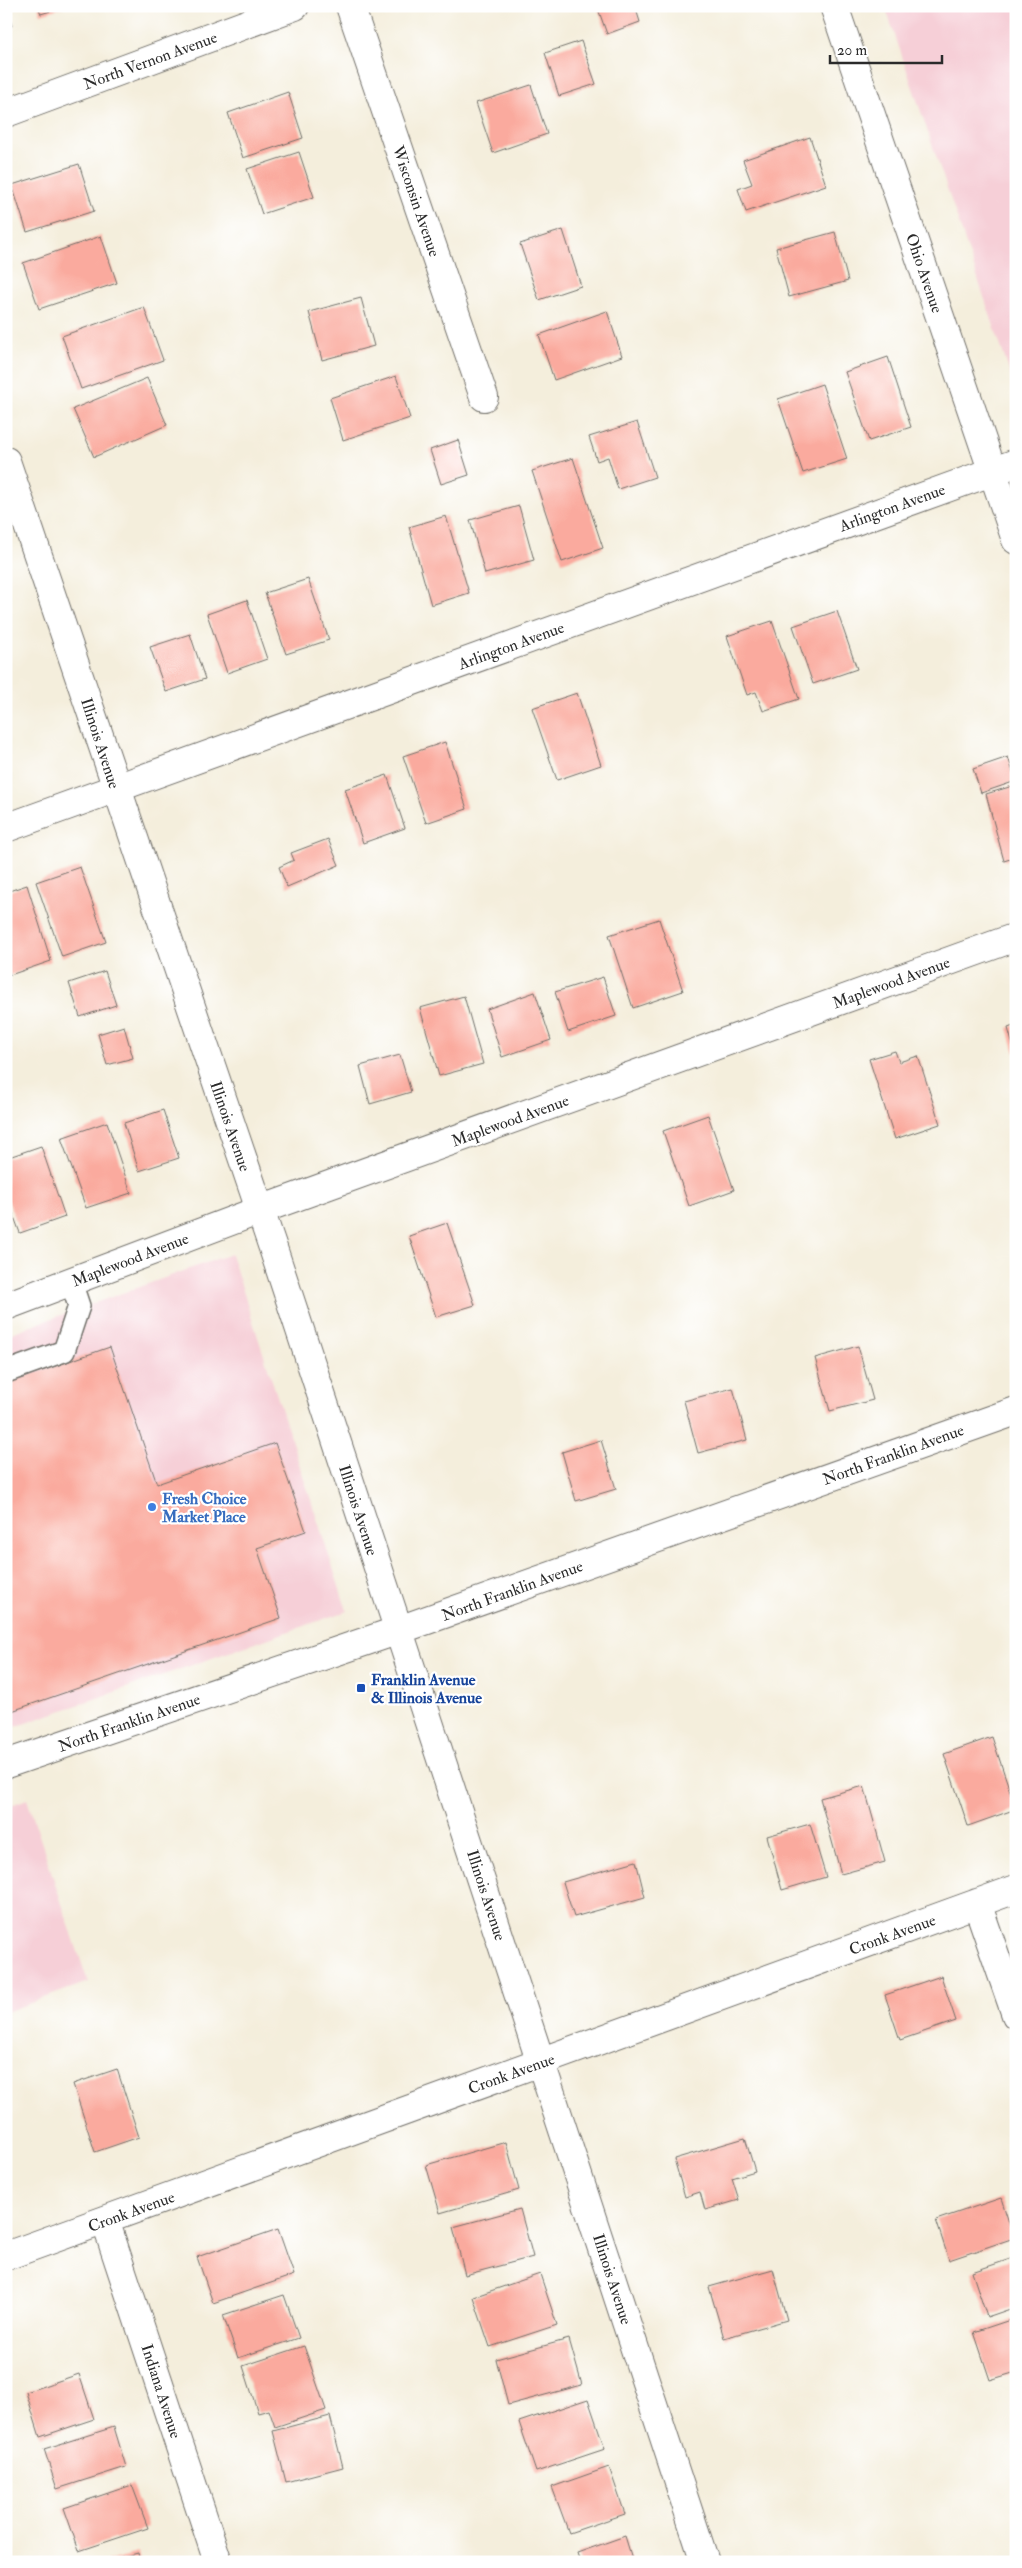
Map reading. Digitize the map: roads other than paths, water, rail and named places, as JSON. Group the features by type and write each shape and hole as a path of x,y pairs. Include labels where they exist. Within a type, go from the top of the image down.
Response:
{"street":[{"name":"North Vernon Avenue","path":"6,113 295,6"},
{"name":"Wisconsin Avenue","path":"350,6 484,397"},
{"name":"Ohio Avenue","path":"834,6 1004,467 1016,540"},
{"name":"Illinois Avenue","path":"6,461 260,1210 705,2562"},
{"name":"Arlington Avenue","path":"6,828 1004,467"},
{"name":"Maplewood Avenue","path":"6,1306 260,1210 1016,937"},
{"name":"North Franklin Avenue","path":"6,1764 399,1630 1016,1411"},
{"name":"Cronk Avenue","path":"6,2256 1016,1889"},
{"path":"977,1903 1016,2015"},
{"name":"Indiana Avenue","path":"105,2220 218,2562"}],"lane":[{"path":"6,1372 64,1351 79,1306 71,1282"}],"place":[{"name":"Fresh Choice Market Place","path":"152,1507"},
{"name":"Franklin Avenue & Illinois Avenue","path":"361,1688"}]}
